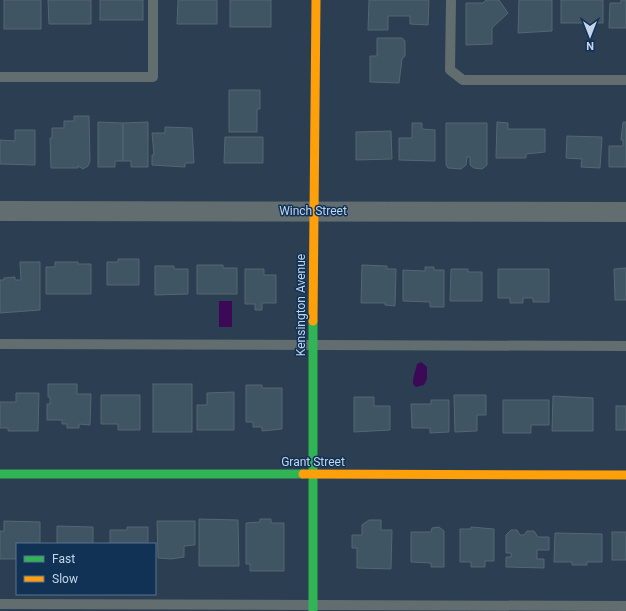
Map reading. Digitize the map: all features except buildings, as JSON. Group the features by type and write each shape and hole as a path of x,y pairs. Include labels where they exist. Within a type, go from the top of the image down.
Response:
{"street":[{"name":"Kensington Avenue","path":"314,608 313,345 316,0"},
{"name":"Winch Street","path":"0,211 626,212"},
{"name":"Grant Street","path":"0,474 626,475"}],"lane":[{"path":"0,77 153,77 153,0"},
{"path":"451,0 450,70 463,80 626,80"},
{"path":"0,344 626,346"},
{"path":"0,604 314,608 626,606"}],"shaded area":[{"path":"219,301 232,301 232,327 219,327"},
{"path":"421,362 427,367 427,379 424,385 416,387 413,384 414,377 417,364"}],"traffic: fast":[{"path":"313,321 313,611"},
{"path":"0,474 303,474"}],"traffic: slow":[{"path":"313,321 316,0"},
{"path":"303,474 626,475"}]}
